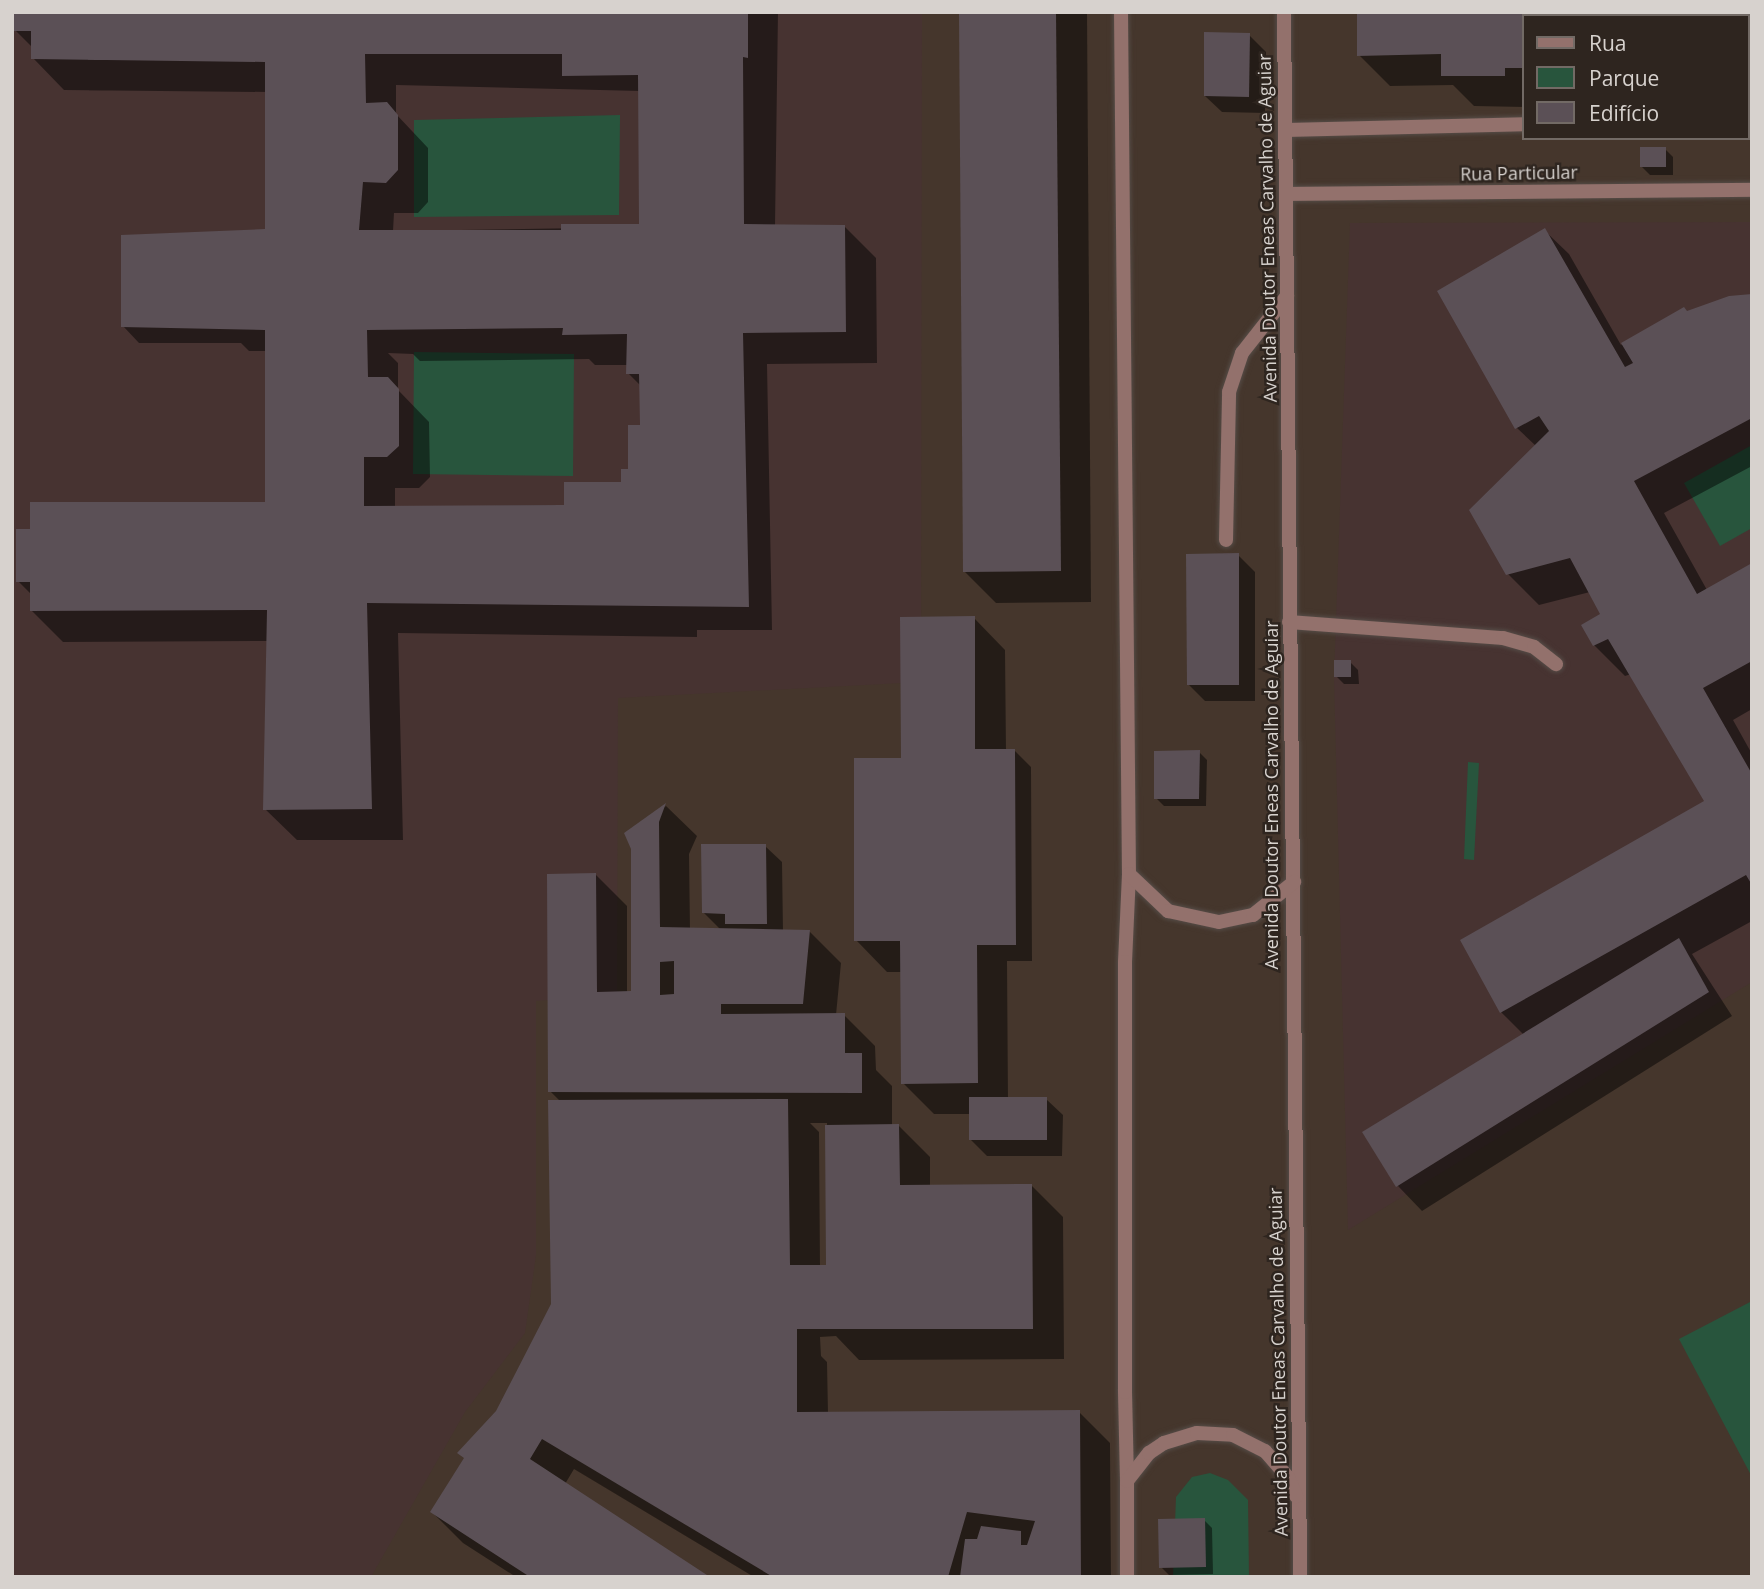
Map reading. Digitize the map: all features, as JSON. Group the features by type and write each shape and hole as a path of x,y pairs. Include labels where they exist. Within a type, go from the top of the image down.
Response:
{"street":[{"path":"1121,12 1129,874 1125,962 1127,1577"},
{"name":"Avenida Doutor Eneas Carvalho de Aguiar","path":"1284,12 1300,1577"},
{"path":"1286,130 1522,124"},
{"name":"Rua Particular","path":"1286,194 1752,190"},
{"path":"1226,540 1231,382 1242,353 1287,296"},
{"path":"1290,622 1503,638 1534,648 1556,664"},
{"path":"1129,874 1168,911 1210,922 1253,915 1294,882"},
{"path":"1127,1481 1149,1453 1180,1436 1233,1435 1265,1451 1277,1463 1296,1493 1300,1511"}],"shaded area":[{"path":"12,12 1752,12 1752,1577 12,1577"},
{"path":"12,12 922,12 921,682 618,698 617,995 536,1001 536,1255 525,1333 465,1412 371,1577 12,1577"},
{"path":"1752,222 1752,982 1348,1230 1334,677 1350,223"}],"green space":[{"path":"620,115 619,215 414,217 414,120"},
{"path":"414,352 574,354 573,476 413,474"},
{"path":"1752,445 1752,528 1720,546 1684,483"},
{"path":"1468,762 1479,763 1474,860 1464,859"},
{"path":"1752,1301 1752,1477 1679,1339"},
{"path":"1210,1473 1228,1480 1248,1500 1249,1577 1173,1577 1176,1497 1192,1477"}],"building":[{"path":"13,12 748,12 748,58 743,57 744,224 845,225 846,332 743,333 749,607 367,603 372,809 263,810 267,610 30,611 30,582 16,582 16,529 30,529 30,502 265,502 265,330 121,327 121,235 265,229 265,62 31,59 31,31 13,31","holes":["365,54 562,54 562,76 638,75 639,224 561,224 561,230 359,230 363,182 386,183 398,170 398,115 387,102 366,103","563,328 562,335 627,334 626,374 639,374 640,425 628,425 628,469 621,469 621,482 564,482 564,505 364,506 364,457 387,457 399,446 399,389 388,377 368,377 367,330"]},
{"path":"959,12 1056,12 1061,571 963,572"},
{"path":"1357,12 1618,12 1522,14 1522,68 1505,68 1505,76 1441,76 1441,54 1357,56"},
{"path":"1204,32 1250,33 1249,97 1204,96"},
{"path":"1640,147 1666,147 1666,167 1640,167"},
{"path":"1545,228 1625,367 1633,363 1621,343 1684,307 1687,311 1729,296 1752,294 1752,418 1634,481 1697,594 1752,563 1752,661 1703,688 1752,774 1752,885 1746,875 1500,1013 1460,940 1704,801 1608,639 1593,646 1581,625 1600,614 1570,558 1506,575 1469,510 1549,431 1539,416 1515,429 1437,291"},
{"path":"1239,553 1239,685 1187,685 1186,554"},
{"path":"975,616 975,749 1015,749 1016,945 977,945 978,1083 901,1084 900,941 854,941 854,758 901,758 900,617"},
{"path":"1334,660 1351,660 1351,677 1334,677"},
{"path":"1200,750 1199,799 1154,799 1154,751"},
{"path":"666,803 659,822 660,927 810,930 803,1004 721,1004 721,1014 845,1013 845,1053 862,1053 862,1093 548,1092 547,874 596,873 597,992 631,991 631,849 624,833","holes":["674,961 674,994 660,995 660,962"]},
{"path":"701,844 766,844 767,924 725,924 725,914 702,913"},
{"path":"1679,938 1709,992 1396,1187 1362,1132"},
{"path":"969,1097 1047,1097 1047,1140 969,1140"},
{"path":"788,1099 790,1265 826,1265 825,1125 899,1124 900,1185 1032,1184 1033,1329 797,1329 797,1412 1080,1410 1081,1577 960,1577 965,1539 977,1539 981,1526 1021,1531 1021,1545 1027,1545 1035,1521 967,1512 948,1577 773,1577 542,1439 530,1459 710,1577 530,1577 430,1512 464,1458 457,1453 496,1411 551,1304 548,1100"},
{"path":"1205,1518 1206,1567 1159,1568 1158,1519"}]}
